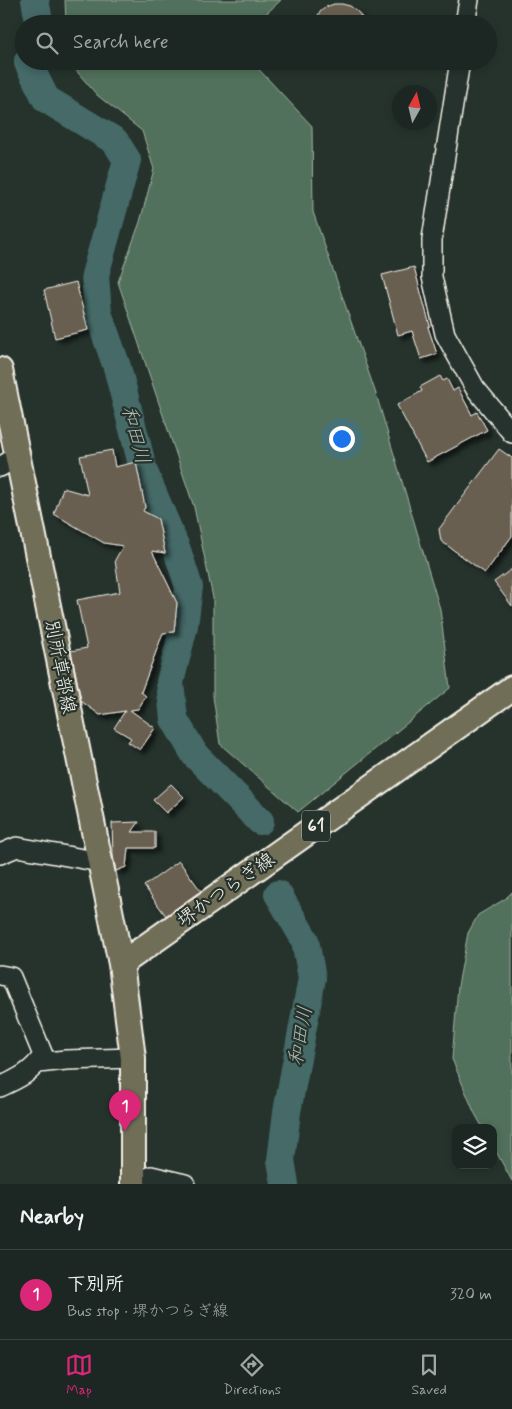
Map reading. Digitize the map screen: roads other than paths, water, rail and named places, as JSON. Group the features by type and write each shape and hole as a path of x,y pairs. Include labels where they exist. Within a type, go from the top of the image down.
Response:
{"main road":[{"name":"別所草部線","path":"0,370 9,461 100,862 121,964"},
{"name":"堺かつらぎ線","path":"121,964 512,688"},
{"path":"121,964 133,1058 143,1176"}],"street":[{"path":"466,15 469,0"},
{"path":"459,70 432,239 432,277 444,334 475,388 512,433"},
{"path":"0,854 17,847 100,862"},
{"path":"0,975 11,977 42,1055 38,1063 22,1076 0,1087"},
{"path":"38,1063 66,1060 133,1058"},
{"path":"143,1176 185,1184"}],"waterway":[{"name":"和田川","path":"35,0 38,15"},
{"name":"和田川","path":"32,70 46,99 115,141 127,160 95,275 98,313 117,367 144,472 177,550 189,587 184,626 170,682 174,719 195,755 260,821"},
{"name":"和田川","path":"278,894 305,940 312,978 287,1112 281,1160 285,1184"}],"place":[{"name":"下別所","path":"125,1131"}]}
